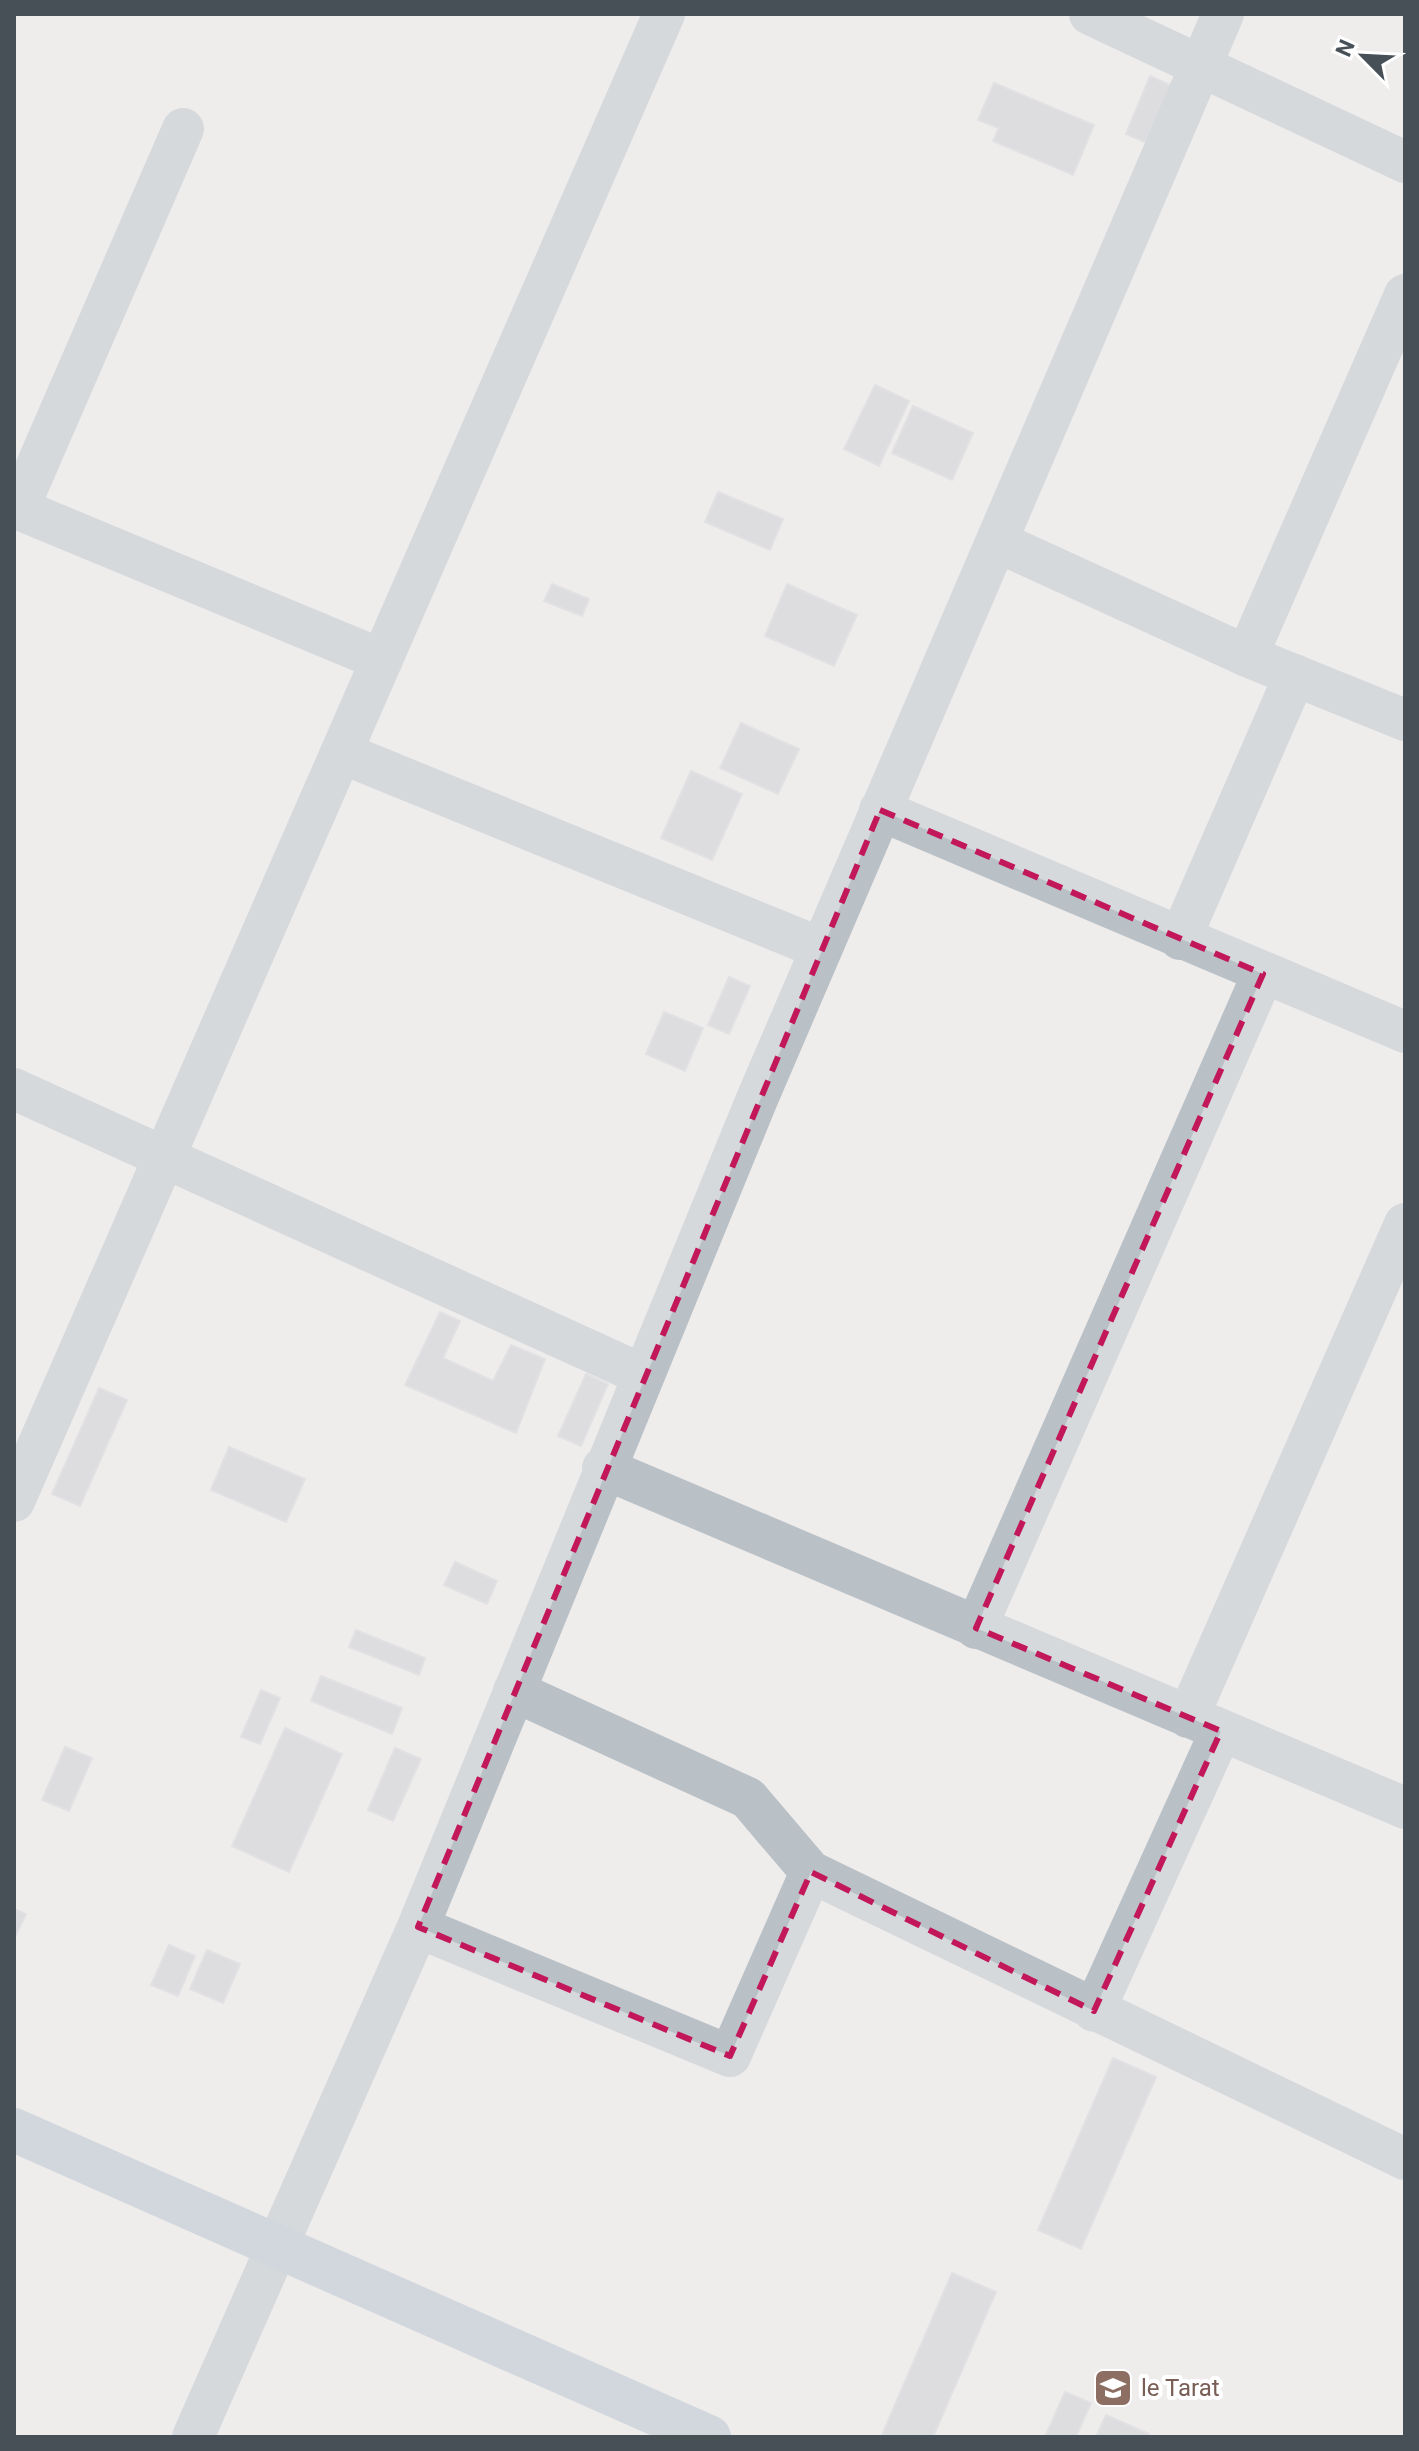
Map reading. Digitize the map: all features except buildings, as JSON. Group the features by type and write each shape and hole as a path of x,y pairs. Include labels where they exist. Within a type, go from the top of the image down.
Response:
{"main road":[{"path":"14,2130 709,2437"}],"street":[{"path":"14,1501 664,14"},
{"path":"1090,14 1405,162"},
{"path":"193,2437 418,1927 603,1468 820,948 998,542 1223,14"},
{"path":"183,129 16,508 382,660"},
{"path":"1247,656 1405,295"},
{"path":"998,542 1247,656 1405,720"},
{"path":"1180,939 1295,675"},
{"path":"342,753 820,948"},
{"path":"880,810 1405,1032"},
{"path":"976,1628 1263,974"},
{"path":"14,1089 643,1375"},
{"path":"1094,2011 1204,1724 1405,1224"},
{"path":"603,1468 1405,1808"},
{"path":"514,1691 748,1798 811,1872 1405,2159"},
{"path":"418,1927 730,2056 811,1872"}],"highlighted area":[{"path":"880,810 1263,974 976,1628 1221,1731 1094,2011 811,1872 730,2056 418,1927"}],"place":[{"name":"le Tarat","path":"1113,2388"}]}
